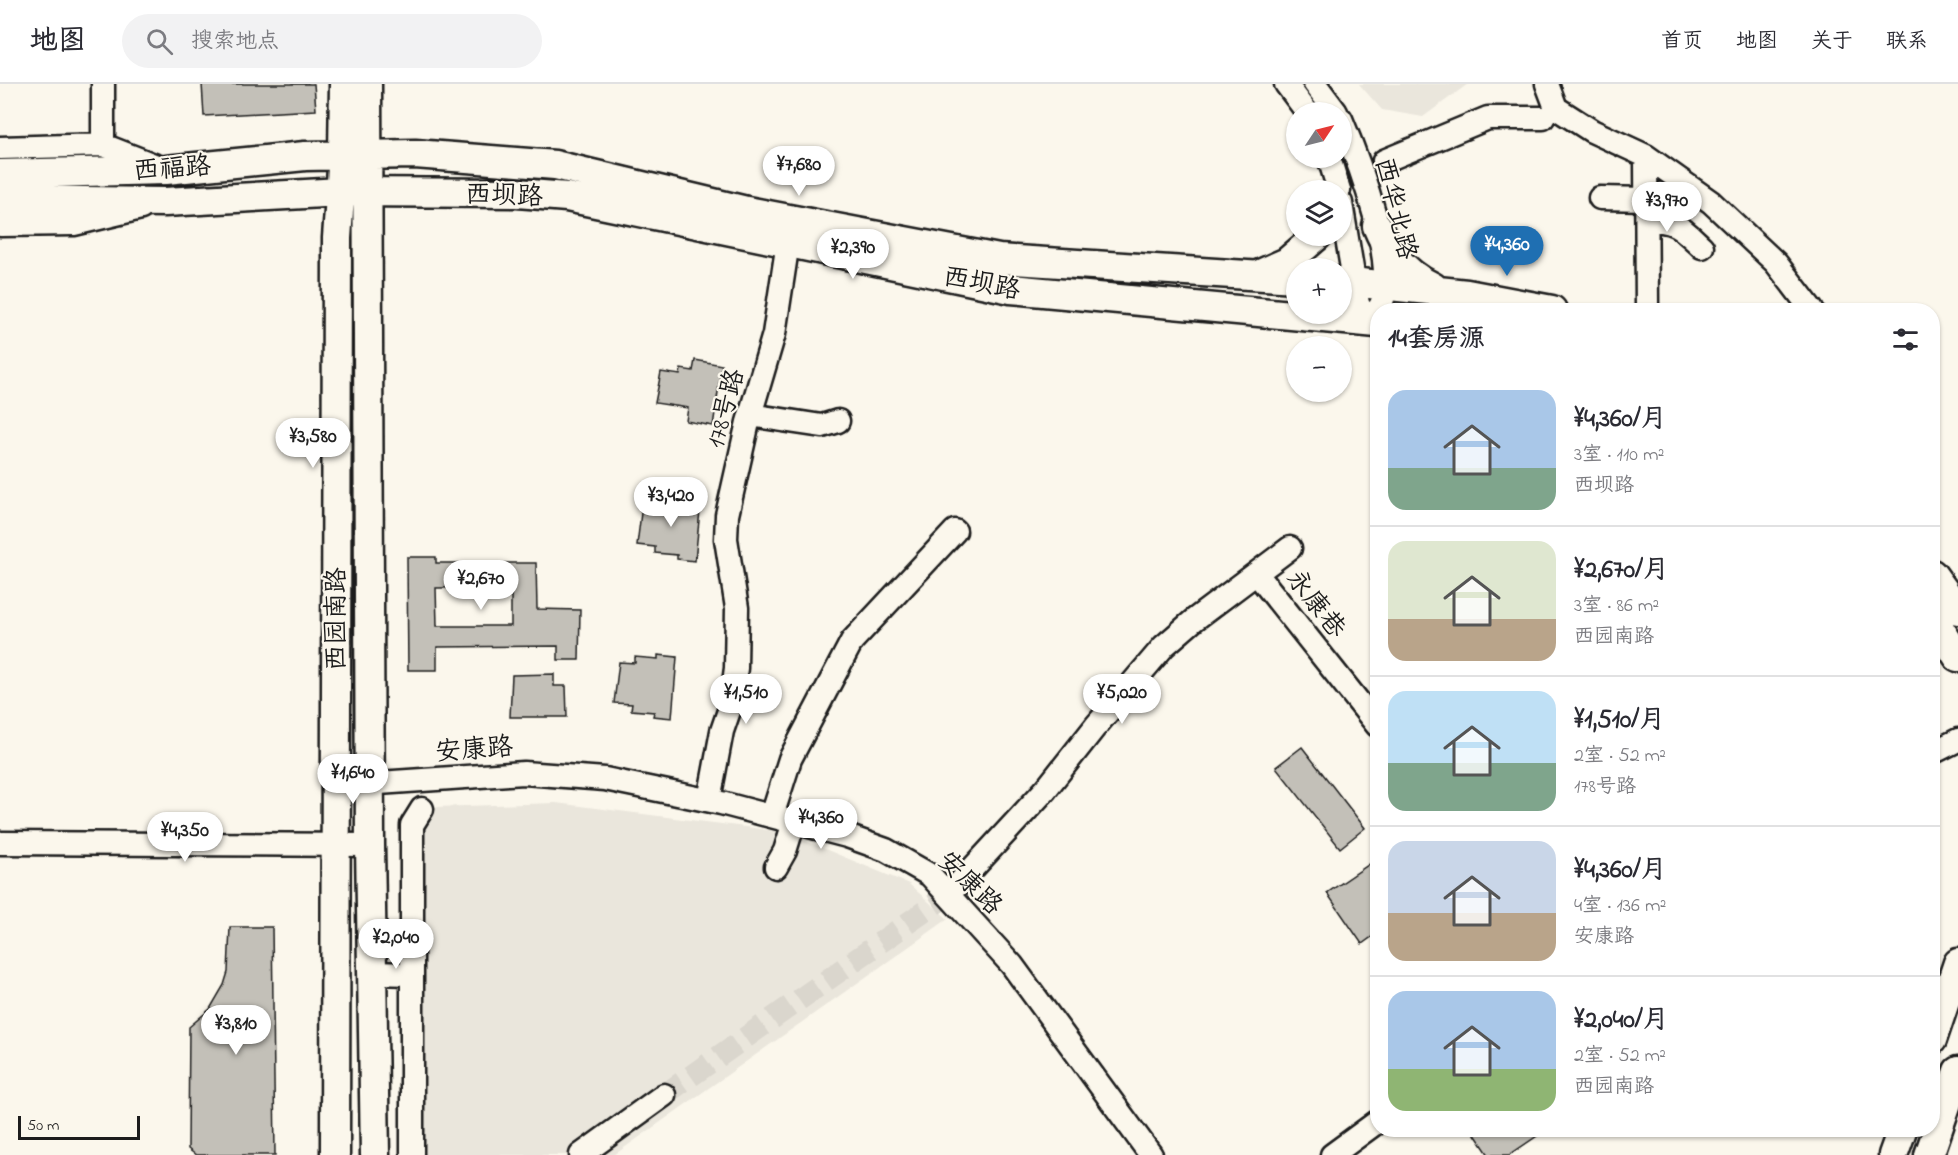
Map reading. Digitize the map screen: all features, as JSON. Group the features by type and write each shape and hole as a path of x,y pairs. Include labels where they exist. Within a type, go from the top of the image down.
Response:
{"main road":[{"name":"西园南路","path":"344,84 355,154"},
{"name":"西园南路","path":"367,84 355,154 353,193 369,785 375,1155"},
{"name":"西福路","path":"0,174 166,170 355,154"},
{"name":"西坝路","path":"355,154 415,154 555,165 747,211 999,259 1286,277"},
{"name":"西坝路","path":"353,193 517,192 567,197 1011,289 1175,307 1370,310"},
{"name":"西园南路","path":"335,1155 337,250 353,193"},
{"name":"西福路","path":"0,200 165,202 353,193"},
{"path":"1377,226 1391,253 1401,265 1424,283 1452,292"},
{"path":"1256,275 1287,262 1305,246"},
{"name":"西坝路","path":"1352,285 1371,303"},
{"name":"西坝路","path":"1407,303 1452,292 1513,303"},
{"path":"1940,585 1958,610"},
{"path":"1940,629 1958,657"},
{"path":"1940,1016 1958,963"},
{"path":"1940,1123 1958,1071"},
{"path":"1893,1155 1899,1137"},
{"path":"1929,1155 1935,1137"}],"street":[{"path":"103,84 103,145"},
{"path":"1286,84 1300,102"},
{"path":"1315,84 1328,102"},
{"path":"1547,84 1556,108 1592,131 1646,156 1719,210 1776,263 1807,303"},
{"path":"1384,161 1488,118 1543,118"},
{"path":"0,148 103,145 166,170"},
{"name":"西华北路","path":"1352,146 1377,226 1378,303"},
{"path":"1646,156 1647,303"},
{"path":"1600,198 1647,209 1678,224 1702,246"},
{"path":"0,225 74,224 165,202"},
{"name":"178号路","path":"709,800 722,731 731,705 736,668 737,608 726,539 727,515 750,415 774,334 788,242"},
{"name":"西华北路","path":"1352,289 1359,304 1370,307"},
{"path":"750,415 822,426 838,421"},
{"path":"772,816 790,759 852,641 955,531"},
{"path":"949,894 1046,789 1164,646 1194,620 1290,549"},
{"name":"永康巷","path":"1257,574 1370,716"},
{"path":"1940,749 1958,740"},
{"name":"安康路","path":"335,786 524,773 605,779 709,800 847,836 886,850 930,875 1012,965 1151,1155"},
{"path":"412,1155 412,825 422,809"},
{"path":"777,867 785,851 794,822"},
{"path":"0,843 370,846"},
{"path":"372,973 412,974"},
{"path":"581,1155 664,1095"},
{"path":"1332,1155 1370,1127"}],"shaded area":[{"path":"1359,84 1468,84 1423,117 1382,110"},
{"path":"556,803 784,832 909,884 948,919 614,1155 407,1155 406,808"}],"building":[{"path":"202,84 314,84 316,110 204,116"},
{"path":"695,360 722,365 713,426 686,421 688,408 655,403 661,372 680,375 681,369 693,371"},
{"path":"682,498 701,500 695,561 677,559 677,555 655,553 655,547 637,545 642,505 658,506 659,500 681,502"},
{"path":"407,557 436,557 436,563 536,563 537,609 580,610 579,660 558,660 558,646 437,647 437,670 408,670","holes":["511,587 511,626 437,626 436,588"]},
{"path":"658,655 677,657 672,718 653,716 654,712 631,710 632,704 614,703 619,662 635,663 635,657 658,659"},
{"path":"554,674 554,686 566,686 567,717 510,717 512,675"},
{"path":"1302,747 1365,828 1340,848 1276,767"},
{"path":"1370,864 1370,938 1362,944 1327,893"},
{"path":"230,927 272,927 275,1155 196,1155 188,1149 189,1027 210,1009 224,985 228,972"},
{"path":"1477,1137 1536,1137 1509,1155 1489,1155"}],"tunnel":[{"path":"664,1095 949,894"}]}
